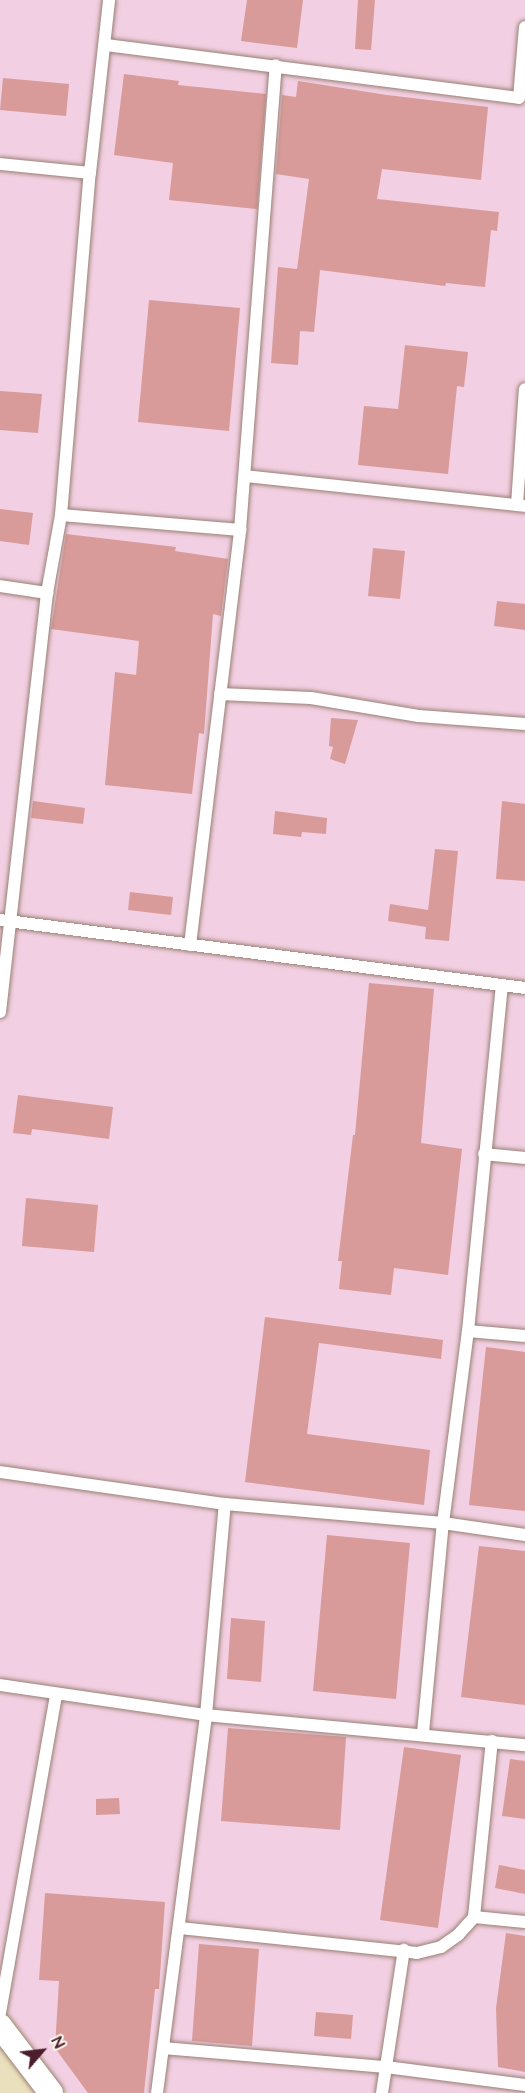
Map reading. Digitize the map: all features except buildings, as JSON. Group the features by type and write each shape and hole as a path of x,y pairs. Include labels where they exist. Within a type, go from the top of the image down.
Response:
{"street":[{"path":"0,2026 51,2093"}],"lane":[{"path":"0,1012 5,921 47,593 61,515 90,173 106,45 109,0"},
{"path":"106,45 276,65 522,99 525,27"},
{"path":"190,945 240,530 276,65"},
{"path":"0,164 90,173"},
{"path":"245,476 521,506 525,389"},
{"path":"61,515 240,530"},
{"path":"0,586 47,593"},
{"path":"220,693 310,698 419,716 525,724"},
{"path":"5,921 525,988"},
{"path":"423,1733 443,1523 468,1331 502,986"},
{"path":"484,1154 525,1158"},
{"path":"468,1331 525,1336"},
{"path":"0,1472 225,1504 443,1523 525,1535"},
{"path":"157,2093 206,1715 225,1504"},
{"path":"0,1686 206,1715 525,1744"},
{"path":"0,2013 56,1695"},
{"path":"180,1928 417,1953 441,1947 458,1935 474,1917 492,1741"},
{"path":"474,1917 525,1922"},
{"path":"382,2093 404,1950"},
{"path":"163,2048 386,2067 525,2085"}],"shaded area":[{"path":"0,0 525,0 525,2093 67,2093 0,2003"}]}
